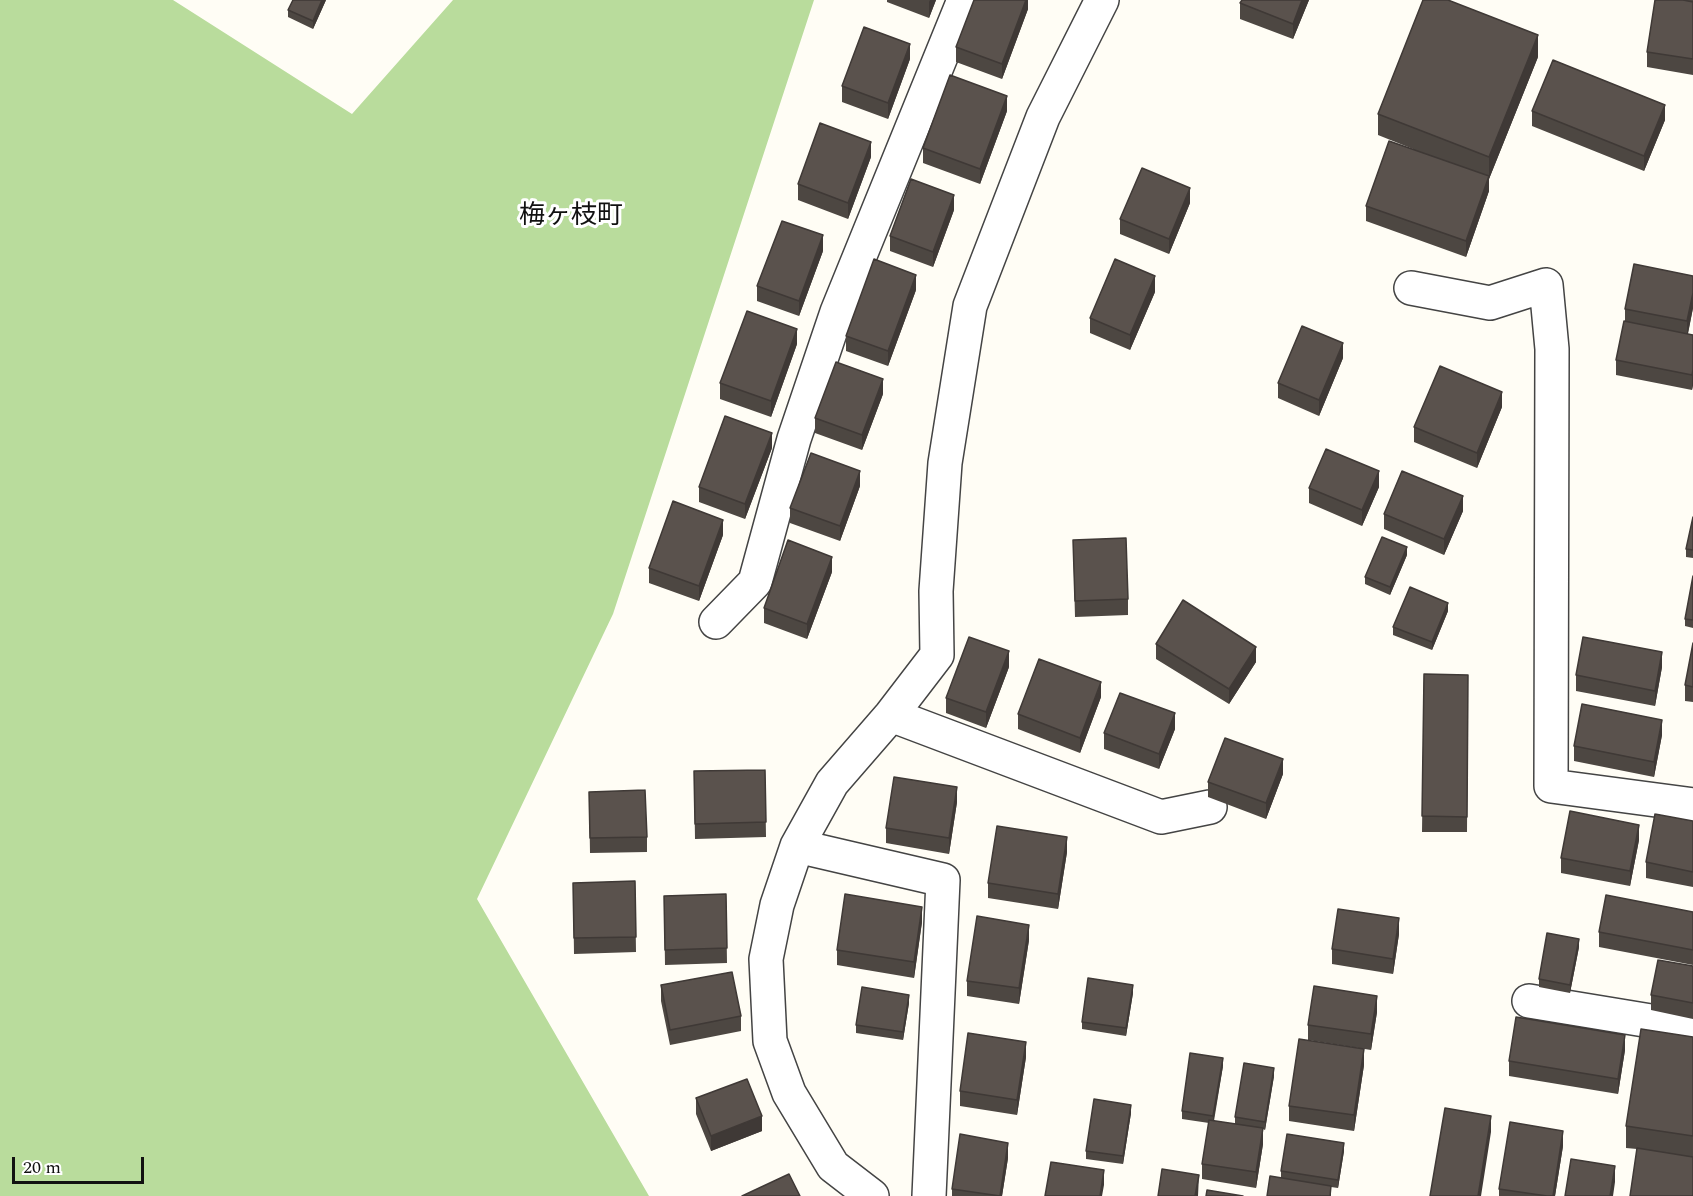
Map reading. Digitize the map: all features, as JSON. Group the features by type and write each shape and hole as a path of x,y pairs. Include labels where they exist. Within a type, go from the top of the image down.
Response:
{"street":[{"path":"716,622 755,582 794,439 837,312 964,0"},
{"path":"872,1196 833,1166 789,1093 770,1041 766,959 777,905 796,846 832,783 891,715 937,655 936,591 945,463 970,306 1043,117 1102,0"},
{"path":"1411,288 1490,303 1546,285 1552,349 1551,786 1693,805"},
{"path":"891,715 1161,817 1210,807"},
{"path":"796,846 943,880 929,1196"},
{"path":"1529,1001 1693,1028"}],"green space":[{"path":"0,0 173,0 352,114 453,0 814,0 613,614 477,899 649,1196 0,1196"}],"building":[{"path":"293,0 322,0 313,21 288,10"},
{"path":"974,0 1026,0 1002,64 956,47"},
{"path":"1242,0 1302,0 1293,24 1240,3"},
{"path":"1423,0 1448,0 1538,35 1489,157 1378,114"},
{"path":"1655,0 1693,2 1693,59 1647,52"},
{"path":"864,27 910,44 888,103 842,86"},
{"path":"1553,60 1665,105 1644,156 1532,111"},
{"path":"950,75 1007,96 980,169 923,148"},
{"path":"820,123 871,142 848,203 798,184"},
{"path":"1389,141 1489,176 1466,241 1366,206"},
{"path":"1142,168 1190,188 1169,239 1120,219"},
{"path":"911,179 954,195 933,252 890,236"},
{"path":"782,221 823,235 799,301 757,286"},
{"path":"874,259 916,275 888,351 846,336"},
{"path":"1115,259 1155,276 1130,335 1090,318"},
{"path":"1634,264 1693,276 1693,293 1687,321 1625,309"},
{"path":"747,311 797,329 771,401 720,383"},
{"path":"1624,321 1693,335 1692,375 1616,360"},
{"path":"1302,326 1343,343 1319,400 1278,383"},
{"path":"836,362 883,379 862,435 815,418"},
{"path":"1440,366 1502,392 1477,453 1414,427"},
{"path":"725,416 772,433 745,504 699,487"},
{"path":"1326,449 1379,471 1362,510 1309,488"},
{"path":"811,453 860,471 840,526 790,508"},
{"path":"1402,471 1463,496 1444,539 1384,514"},
{"path":"673,501 723,520 699,586 649,568"},
{"path":"1693,517 1693,550 1686,549"},
{"path":"1382,537 1407,547 1390,587 1365,577"},
{"path":"1126,538 1128,599 1075,601 1073,540"},
{"path":"788,540 832,557 807,624 764,608"},
{"path":"1693,576 1693,620 1685,619"},
{"path":"1410,587 1448,603 1432,642 1393,627"},
{"path":"1183,600 1256,647 1229,689 1156,644"},
{"path":"969,637 1009,651 986,712 946,698"},
{"path":"1583,637 1662,652 1655,691 1576,675"},
{"path":"1693,643 1693,687 1685,685"},
{"path":"1039,659 1101,682 1080,738 1018,714"},
{"path":"1424,674 1468,675 1467,817 1422,816"},
{"path":"1120,693 1175,713 1159,754 1104,733"},
{"path":"1582,704 1662,720 1654,762 1574,746"},
{"path":"1225,738 1283,759 1266,803 1208,782"},
{"path":"765,770 766,822 695,824 694,771"},
{"path":"894,777 957,787 949,838 886,828"},
{"path":"645,790 647,837 590,838 589,792"},
{"path":"1570,811 1639,825 1630,871 1561,858"},
{"path":"1655,814 1693,821 1693,872 1646,862"},
{"path":"997,826 1067,837 1058,894 988,883"},
{"path":"635,881 636,937 574,938 573,883"},
{"path":"726,894 727,948 665,950 664,896"},
{"path":"845,894 922,907 914,962 837,950"},
{"path":"1606,895 1693,912 1693,950 1599,932"},
{"path":"1338,909 1399,918 1393,959 1332,949"},
{"path":"977,916 1029,925 1019,988 967,981"},
{"path":"1547,933 1579,939 1570,985 1539,979"},
{"path":"1658,960 1693,966 1693,1003 1651,995"},
{"path":"732,972 741,1016 670,1030 661,985"},
{"path":"1088,978 1133,985 1126,1028 1082,1022"},
{"path":"1314,986 1377,996 1371,1034 1308,1025"},
{"path":"862,987 909,995 903,1032 856,1025"},
{"path":"1516,1017 1625,1035 1618,1079 1509,1061"},
{"path":"1641,1029 1693,1037 1693,1136 1626,1126"},
{"path":"968,1033 1026,1042 1017,1100 960,1091"},
{"path":"1299,1039 1364,1049 1354,1115 1289,1106"},
{"path":"1190,1053 1223,1058 1213,1116 1182,1111"},
{"path":"1244,1063 1274,1068 1265,1122 1235,1117"},
{"path":"747,1079 762,1116 711,1136 696,1098"},
{"path":"1094,1099 1131,1105 1123,1156 1086,1151"},
{"path":"1445,1108 1491,1116 1478,1196 1430,1196"},
{"path":"1209,1120 1263,1128 1256,1172 1202,1164"},
{"path":"1510,1122 1563,1131 1553,1196 1499,1189"},
{"path":"960,1134 1008,1143 1000,1196 952,1189"},
{"path":"1287,1134 1344,1143 1338,1180 1281,1171"},
{"path":"1637,1148 1693,1157 1693,1196 1630,1196"},
{"path":"1571,1159 1615,1166 1610,1196 1565,1196"},
{"path":"1051,1162 1104,1170 1100,1196 1045,1196"},
{"path":"1162,1169 1199,1175 1195,1196 1158,1196"},
{"path":"789,1174 800,1196 742,1196"},
{"path":"1270,1176 1331,1186 1330,1196 1267,1196"},
{"path":"1207,1190 1243,1196 1206,1196"}],"district":[{"name":"梅ヶ枝町","path":"571,218"}]}
